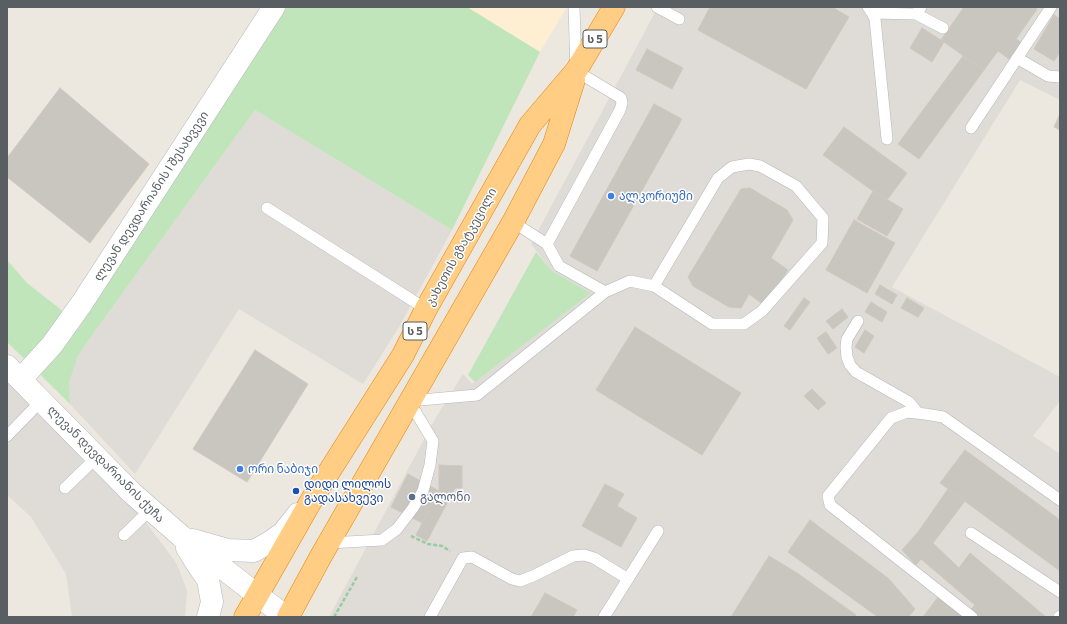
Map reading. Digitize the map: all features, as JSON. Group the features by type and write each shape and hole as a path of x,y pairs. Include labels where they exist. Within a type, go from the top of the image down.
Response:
{"highway":[{"name":"კახეთის გზატკეცილი","path":"245,617 315,494 403,355 426,309 530,125 576,71 614,7"},
{"name":"კახეთის გზატკეცილი","path":"287,617 409,401 513,222 554,144 576,71"},
{"path":"234,617 258,595"}],"main road":[{"name":"ლევან დევდარიანის I შესახვევი","path":"14,372 52,345 82,303 274,7"},
{"name":"ლევან დევდარიანის ქუჩა","path":"14,372 132,493 181,536 287,617"},
{"path":"181,536 228,550 254,551 283,533 315,494"},
{"path":"181,536 208,580 212,602 208,617"}],"lane":[{"path":"547,244 620,110 622,103 621,98 576,71 574,7"},
{"path":"657,7 679,19"},
{"path":"971,128 1051,7"},
{"path":"887,139 874,19 870,10 918,10 943,28"},
{"path":"1017,58 1048,76 1060,77"},
{"path":"329,543 382,540 397,528 413,508 423,490 430,465 433,441 409,401 477,395 605,292 630,281 654,286 712,324 744,324 762,311 822,243 823,218 796,186 760,166 749,164 732,167 718,178 654,286"},
{"path":"266,208 426,309"},
{"path":"513,222 547,244 559,266 605,292"},
{"path":"858,321 846,343 847,357 850,365 856,372 909,402 918,413"},
{"path":"7,436 42,400"},
{"path":"972,617 830,505 828,496 891,418 907,412 943,417 1060,500"},
{"path":"65,488 97,457"},
{"path":"124,535 151,509"},
{"path":"604,617 658,531"},
{"path":"970,533 1060,592"},
{"path":"430,617 463,558 472,557 512,579 520,580 532,576 573,556 584,555 594,558 628,579"}],"path":[{"path":"397,528 428,544 442,546 463,558"},
{"path":"334,617 357,577"}],"shaded area":[{"path":"467,7 567,7 540,52"},
{"path":"658,7 1060,7 1060,100 1020,80 892,287 1060,377 1060,401 1033,436 1060,454 1060,617 329,617 436,417 463,374 472,384 591,293 552,271 531,244"},
{"path":"255,110 452,230 399,327 363,384 239,309 135,474 70,404 68,382 78,356 88,341"},
{"path":"7,380 139,513 177,564 187,591 185,617 72,617 66,574 31,517 7,495"}],"green space":[{"path":"285,7 467,7 540,52 452,230 255,110 78,356 69,382 70,404 7,342 7,260 27,283 59,308 78,329"},
{"path":"536,252 552,271 591,293 475,382 468,375"}],"building":[{"path":"710,7 832,7 849,17 806,89 698,30"},
{"path":"964,7 1034,7 1037,9 1016,39 1025,45 1013,62 998,51 984,70 941,40"},
{"path":"1054,15 1060,19 1060,52 1054,61 1034,49"},
{"path":"922,28 944,42 932,62 910,48"},
{"path":"647,49 683,68 672,89 636,70"},
{"path":"963,56 984,70 919,159 898,144"},
{"path":"60,88 149,164 90,243 7,177 7,158"},
{"path":"654,104 682,119 597,271 570,256"},
{"path":"1060,114 1060,130 1054,127"},
{"path":"844,127 907,173 887,200 823,155"},
{"path":"750,188 787,210 793,220 771,258 788,270 764,305 749,294 741,308 729,307 693,286 688,277 741,189"},
{"path":"873,191 903,209 887,236 857,219"},
{"path":"854,220 895,243 867,293 826,270"},
{"path":"880,285 897,295 892,304 875,294"},
{"path":"804,298 810,302 790,330 784,326"},
{"path":"907,298 924,308 918,317 901,308"},
{"path":"871,302 887,312 882,322 865,312"},
{"path":"842,309 848,317 833,329 826,321"},
{"path":"635,327 741,393 702,455 596,390"},
{"path":"865,330 874,336 864,353 855,347"},
{"path":"826,332 837,348 828,354 817,338"},
{"path":"255,350 308,384 247,482 193,449"},
{"path":"812,389 826,403 818,410 804,396"},
{"path":"965,450 1060,520 1060,571 940,483"},
{"path":"439,465 462,466 462,488 455,488 427,541 416,535 439,491"},
{"path":"408,474 439,491 422,523 391,507"},
{"path":"605,484 624,494 617,506 637,518 621,547 582,526"},
{"path":"948,489 965,501 933,543 959,568 970,553 1046,617 979,617 970,610 975,605 921,559 916,565 902,550 918,532"},
{"path":"810,520 888,578 915,609 908,617 878,617 788,552"},
{"path":"769,556 797,573 856,615 855,617 731,617"},
{"path":"545,593 577,610 573,617 531,617"},
{"path":"938,597 965,617 923,617"}],"place":[{"name":"ალკორიუმი","path":"611,196"},
{"name":"ორი ნაბიჯი","path":"240,469"},
{"name":"დიდი ლილოს გადასახვევი","path":"296,491"},
{"name":"გალონი","path":"412,497"}]}
